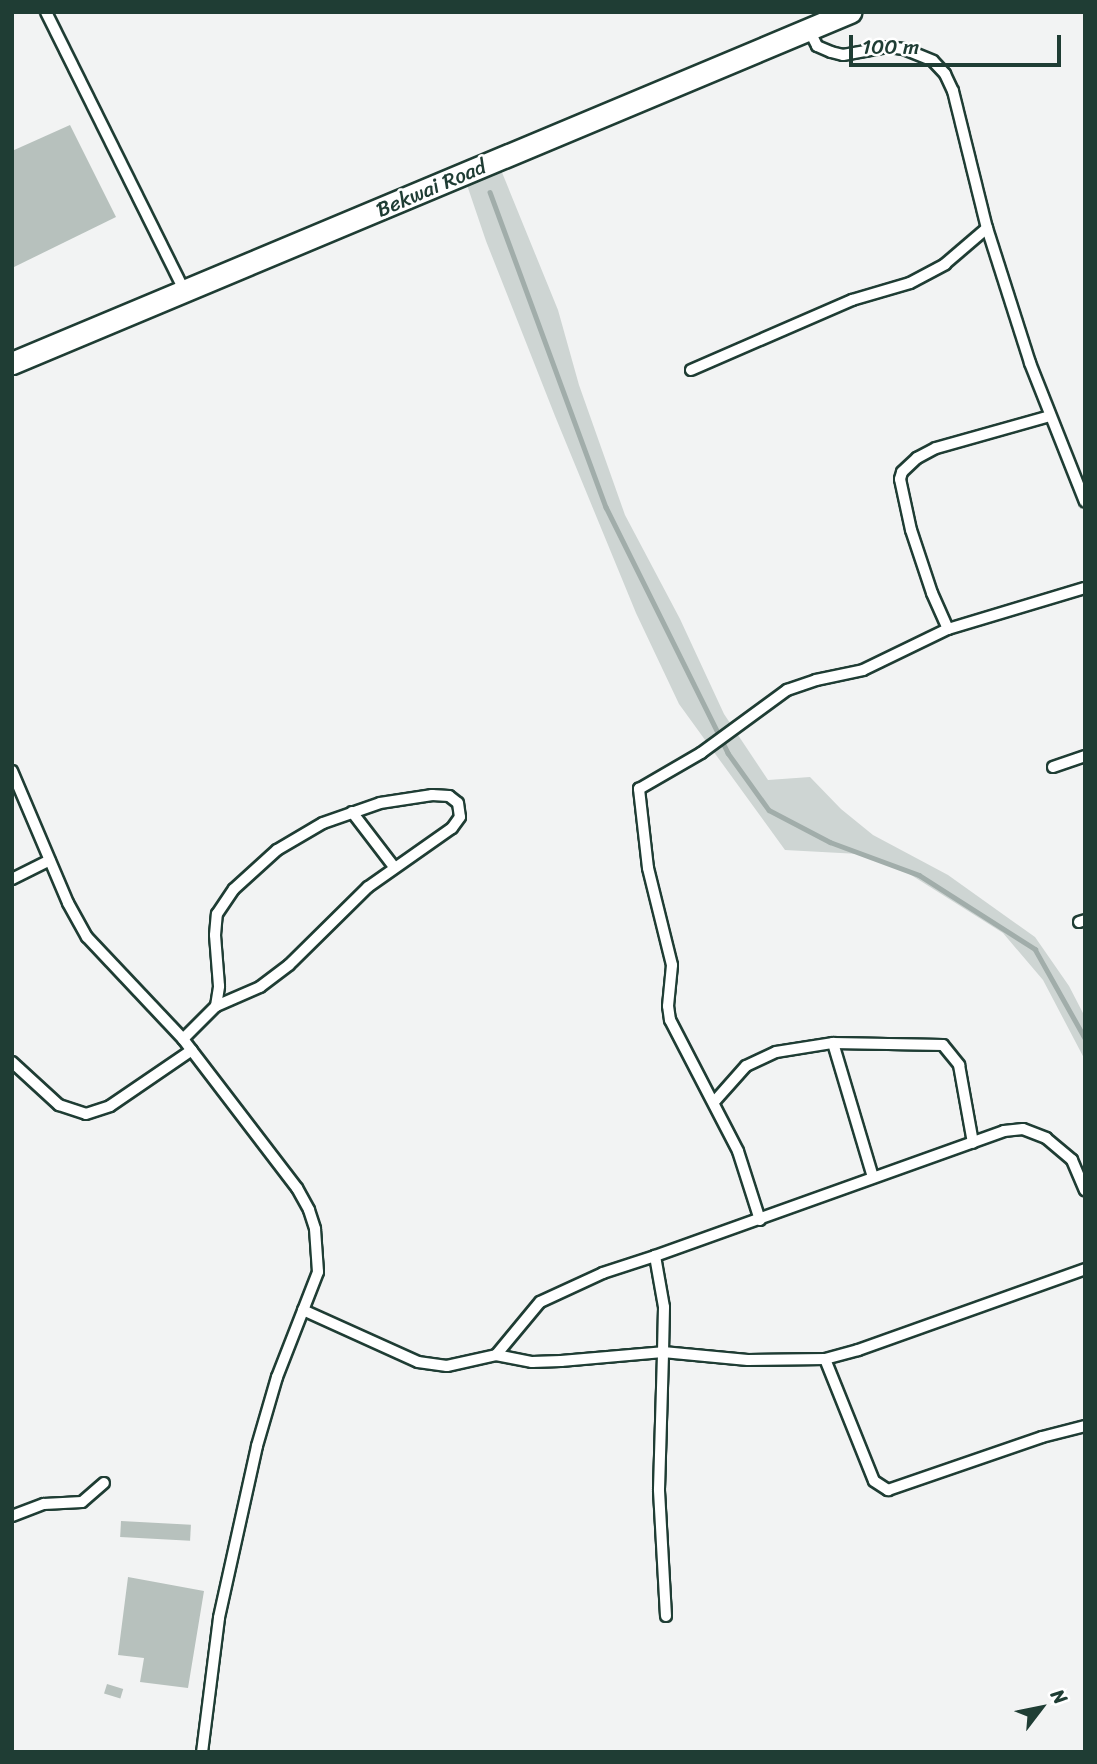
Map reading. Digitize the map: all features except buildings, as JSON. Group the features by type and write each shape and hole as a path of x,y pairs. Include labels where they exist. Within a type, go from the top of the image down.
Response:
{"highway":[{"name":"Bekwai Road","path":"12,363 850,12"}],"street":[{"path":"46,12 184,290"},
{"path":"809,30 817,46 831,52 843,55 888,47 904,49 933,61 945,74 953,91 988,228 1051,416 1085,502"},
{"path":"691,370 852,300 910,283 946,264 988,228"},
{"path":"948,629 932,593 911,530 900,479 902,472 916,458 936,448 1051,416"},
{"path":"760,1220 738,1151 670,1020 668,1006 672,965 648,867 639,789 701,753 787,690 816,680 863,670 948,629 1085,588"},
{"path":"1053,767 1085,756"},
{"path":"13,774 86,937 183,1038 297,1188 309,1210 315,1230 318,1272 277,1377 257,1446 219,1618 202,1752"},
{"path":"183,1038 216,1006 260,987 289,965 368,887 452,828 460,817 458,803 449,796 432,795 380,803 352,812 298,836 276,850 227,897 217,914 215,935 219,986 216,1006"},
{"path":"352,812 394,867"},
{"path":"12,879 50,860"},
{"path":"714,1102 746,1066 776,1052 833,1043 943,1045 958,1066 972,1143"},
{"path":"833,1043 873,1177"},
{"path":"12,1062 59,1105 86,1114 110,1106 192,1051"},
{"path":"496,1355 540,1302 593,1277 760,1220 1004,1130 1023,1129 1046,1138 1072,1160 1085,1190"},
{"path":"655,1256 664,1307 659,1489 666,1616"},
{"path":"303,1310 418,1362 447,1366 496,1355 531,1362 663,1352 748,1360 825,1359 858,1350 1085,1269"},
{"path":"825,1359 874,1482 888,1490 1085,1426"},
{"path":"12,1516 44,1504 82,1502 104,1483"}],"shaded area":[{"path":"501,170 558,310 579,385 625,515 680,619 724,714 768,780 810,777 841,809 873,835 948,875 1035,937 1069,986 1085,1017 1085,1060 1043,980 1003,933 900,868 859,854 785,850 679,704 636,613 555,416 486,241 467,185"}],"waterway":[{"path":"490,192 606,507 728,753 769,810 830,842 919,875 1035,949 1085,1038"}]}
